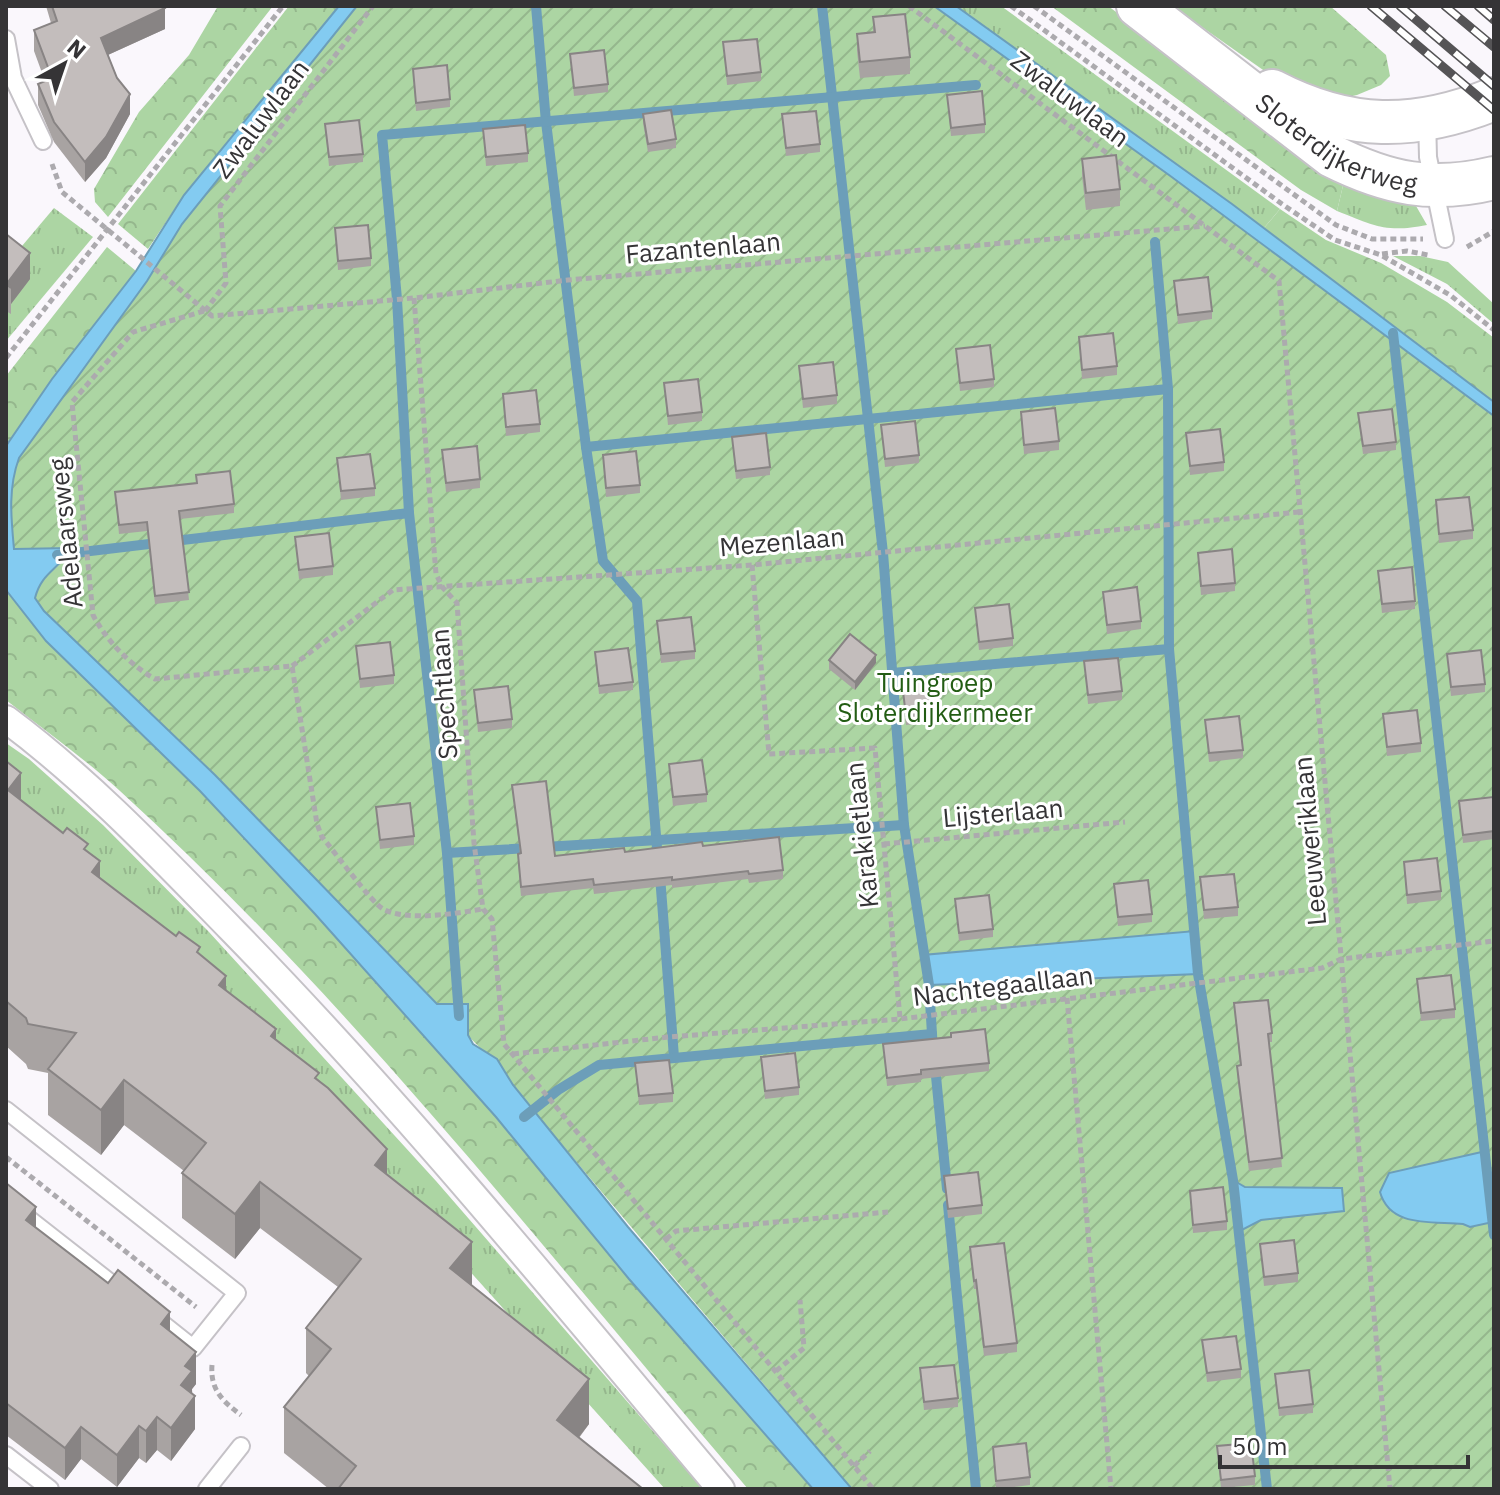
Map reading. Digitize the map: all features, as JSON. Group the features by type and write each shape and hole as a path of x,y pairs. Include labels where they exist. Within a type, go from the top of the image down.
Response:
{"street":[{"name":"Sloterdijkerweg","path":"1138,6 1332,156 1368,174 1433,187 1455,187 1494,178"},
{"name":"Sloterdijkerweg","path":"1197,50 1286,98 1339,118 1372,123 1427,117 1467,110 1494,99"},
{"path":"6,719 86,786 171,867 304,1004 444,1160 721,1489"}],"lane":[{"path":"6,39 13,78 43,141"},
{"path":"1427,117 1428,157 1445,239"},
{"path":"6,1110 237,1293 193,1348 6,1201"},
{"path":"207,1489 241,1446"},
{"path":"6,1455 50,1489"}],"path":[{"path":"6,358 283,6"},
{"name":"Zwaluwlaan","path":"205,311 226,283 220,206 373,6"},
{"name":"Zwaluwlaan","path":"909,6 1206,225"},
{"path":"1011,6 1335,240 1381,255 1450,295 1494,330"},
{"path":"1034,6 1336,225 1372,239 1445,239"},
{"path":"43,141 62,192 205,311"},
{"name":"Fazantenlaan","path":"205,311 212,316 414,298 568,280 1206,225"},
{"name":"Leeuweriklaan","path":"1206,225 1279,281 1390,1489"},
{"name":"Spechtlaan","path":"414,298 436,574 443,588 457,603 474,843 483,909 492,919 504,1044 513,1054"},
{"name":"Adelaarsweg","path":"205,311 133,332 72,402 93,615 102,632 142,672 155,679 292,666"},
{"name":"Mezenlaan","path":"292,666 393,590 752,565 1299,512"},
{"name":"Karakietlaan","path":"752,565 769,754 875,748 900,1019"},
{"path":"292,666 317,824 322,837 382,909 402,915 483,909"},
{"name":"Lijsterlaan","path":"884,844 1125,822"},
{"name":"Nachtegaallaan","path":"513,1054 668,1037 900,1019 1322,968 1341,959 1494,941"},
{"path":"1067,998 1111,1489"},
{"path":"513,1054 873,1489"},
{"path":"6,1157 198,1309"},
{"path":"666,1239 676,1231 888,1212"},
{"path":"776,1371 804,1348 800,1300"},
{"path":"224,1403 241,1415"},
{"path":"854,1466 870,1451"}],"green space":[{"path":"218,6 273,6 108,217 95,202 94,189 139,112 189,55"},
{"path":"289,6 339,6 184,195 148,249 118,224"},
{"name":"Tuingroep Sloterdijkermeer","path":"357,6 934,6 1169,175 1494,416 1494,1489 852,1489 482,1050 215,775 44,611 35,598 38,589 70,549 14,550 12,492 19,458 147,281 182,224"},
{"path":"956,6 1001,6 1280,209 1264,228"},
{"path":"1051,6 1108,6 1345,177 1337,211 1301,190"},
{"path":"1172,6 1330,6 1386,55 1390,76 1381,85 1357,95 1326,102 1273,77"},
{"path":"1345,177 1412,199 1427,225 1381,227 1337,211"},
{"path":"54,208 93,237 6,341 6,265"},
{"path":"1280,209 1326,240 1381,263 1447,302 1494,338 1494,402 1264,228"},
{"path":"107,247 136,271 52,379 6,446 6,376"},
{"path":"1393,256 1420,256 1448,262 1494,304 1494,324 1447,284"},
{"path":"6,590 46,641 200,791 315,914 496,1117 629,1279 813,1489 748,1489 445,1130 287,956 120,791 6,700"},
{"path":"6,743 29,759 103,825 209,932 436,1181 703,1489 665,1489 301,1083 6,795"}],"water":[{"path":"339,6 357,6 182,224 147,281 19,458 12,492 14,549 70,548 38,589 35,598 44,611 215,775 437,1004 468,1004 468,1035 473,1044 497,1059 513,1085 628,1227 852,1489 813,1489 629,1279 496,1117 315,914 200,791 46,641 6,590 6,446 52,379 136,271 184,195"},
{"path":"934,6 956,6 1232,204 1494,402 1494,416 1169,175"},
{"path":"1195,931 1198,974 929,985 923,955"},
{"path":"1486,1151 1493,1222 1470,1227 1414,1220 1402,1217 1385,1204 1380,1192 1389,1173"},
{"path":"1233,1180 1245,1187 1342,1188 1344,1211 1261,1220 1238,1232"}],"building":[{"path":"52,6 165,8 101,38 117,78 130,94 106,137 85,162 54,122 38,84 52,78 34,30 57,21"},
{"path":"905,14 910,57 860,62 857,34 875,32 873,17"},
{"path":"757,39 761,72 727,76 723,42"},
{"path":"604,50 608,84 574,88 570,54"},
{"path":"447,65 450,99 416,103 413,69"},
{"path":"982,91 985,124 951,128 947,95"},
{"path":"671,110 676,139 648,144 643,114"},
{"path":"816,111 820,144 786,148 782,114"},
{"path":"359,120 363,154 329,157 325,124"},
{"path":"525,125 528,153 486,157 483,129"},
{"path":"1116,155 1120,189 1086,193 1082,159"},
{"path":"368,225 371,258 338,261 335,228"},
{"path":"6,234 30,253 8,282 11,288 6,284"},
{"path":"1208,277 1212,311 1178,315 1174,281"},
{"path":"1113,333 1117,366 1082,370 1079,337"},
{"path":"990,345 994,379 960,383 956,349"},
{"path":"833,362 837,395 803,399 799,366"},
{"path":"698,379 702,412 668,416 664,383"},
{"path":"536,390 540,424 506,427 503,394"},
{"path":"1055,408 1059,441 1024,445 1021,412"},
{"path":"1392,409 1396,442 1363,446 1358,413"},
{"path":"915,421 919,455 885,459 881,425"},
{"path":"1220,429 1224,462 1190,466 1186,433"},
{"path":"766,433 770,467 736,471 732,437"},
{"path":"477,446 480,479 446,483 442,450"},
{"path":"636,451 640,485 606,488 603,455"},
{"path":"370,454 375,488 341,491 337,458"},
{"path":"230,471 234,504 179,511 189,592 155,596 147,522 119,525 115,492 197,483 196,475"},
{"path":"1469,497 1473,530 1439,534 1436,500"},
{"path":"329,533 333,566 299,570 295,537"},
{"path":"1232,549 1235,583 1201,586 1198,553"},
{"path":"1412,567 1415,601 1382,604 1378,571"},
{"path":"1137,587 1141,621 1107,625 1103,592"},
{"path":"1009,604 1013,638 979,642 975,608"},
{"path":"691,617 695,651 661,654 657,621"},
{"path":"850,634 876,655 855,682 829,660"},
{"path":"390,642 394,675 360,679 356,646"},
{"path":"628,648 633,682 599,686 595,652"},
{"path":"1481,650 1485,684 1451,687 1447,654"},
{"path":"1118,658 1122,691 1088,695 1084,661"},
{"path":"936,679 940,712 906,716 902,683"},
{"path":"508,686 512,719 478,723 474,690"},
{"path":"1417,710 1421,743 1387,747 1383,714"},
{"path":"1239,716 1243,750 1209,753 1205,720"},
{"path":"702,760 707,794 673,797 669,764"},
{"path":"6,761 21,773 8,790 63,833 67,828 88,844 84,849 100,861 92,872 176,936 179,932 200,947 197,952 226,976 219,985 276,1029 271,1036 319,1073 315,1078 387,1149 375,1165 472,1242 450,1268 589,1379 557,1420 643,1489 338,1489 356,1466 284,1407 331,1349 306,1328 361,1259 260,1182 235,1214 182,1173 206,1143 124,1080 101,1110 48,1069 76,1033 28,1024 26,1018 6,1001"},
{"path":"546,781 555,856 624,848 625,852 702,842 703,846 779,837 783,870 594,885 593,879 521,887 518,854 521,853 512,785"},
{"path":"1493,797 1494,831 1463,835 1459,801"},
{"path":"410,803 414,836 380,840 376,807"},
{"path":"1437,858 1441,891 1407,895 1404,862"},
{"path":"1234,874 1238,907 1204,910 1200,877"},
{"path":"1148,880 1152,914 1118,917 1114,884"},
{"path":"989,895 993,929 959,933 955,899"},
{"path":"1451,975 1455,1009 1421,1013 1417,979"},
{"path":"1268,1000 1272,1033 1268,1034 1282,1158 1249,1162 1237,1066 1241,1065 1234,1003"},
{"path":"985,1029 989,1063 921,1070 921,1074 887,1078 883,1044 951,1037 951,1033"},
{"path":"795,1053 799,1087 765,1091 761,1057"},
{"path":"669,1060 673,1093 639,1096 635,1063"},
{"path":"978,1172 982,1205 948,1209 944,1176"},
{"path":"6,1183 36,1207 26,1220 108,1283 118,1270 170,1312 161,1324 196,1352 185,1366 192,1371 181,1385 195,1396 171,1428 157,1417 146,1431 139,1426 117,1455 81,1427 65,1448 6,1403"},
{"path":"1223,1187 1227,1221 1193,1225 1190,1191"},
{"path":"1294,1240 1298,1273 1264,1277 1260,1244"},
{"path":"1004,1243 1017,1343 984,1347 970,1247"},
{"path":"1236,1336 1241,1369 1207,1373 1202,1340"},
{"path":"954,1365 958,1398 924,1402 920,1368"},
{"path":"1309,1370 1313,1404 1279,1408 1275,1374"},
{"path":"1026,1443 1030,1477 996,1481 993,1447"},
{"path":"1251,1443 1255,1476 1221,1480 1217,1446"}],"waterway":[{"path":"536,6 546,122 603,561 637,601 658,860"},
{"path":"822,6 883,553 904,825 929,985 933,1050"},
{"path":"459,1016 447,853 409,513 397,299 382,135 976,85"},
{"path":"1155,242 1168,389 1169,649 1198,974 1233,1180 1267,1489"},
{"path":"1393,333 1494,1235"},
{"path":"586,447 1168,389"},
{"path":"57,555 409,513"},
{"path":"892,673 1169,649"},
{"path":"447,853 904,825"},
{"path":"660,876 674,1057"},
{"path":"524,1117 558,1090 599,1065 932,1034"},
{"path":"935,1066 947,1189"},
{"path":"948,1205 976,1489"}],"railway":[{"path":"1371,6 1494,110"},
{"path":"1400,6 1494,86"},
{"path":"1445,6 1494,47"},
{"path":"1478,6 1494,20"}]}
